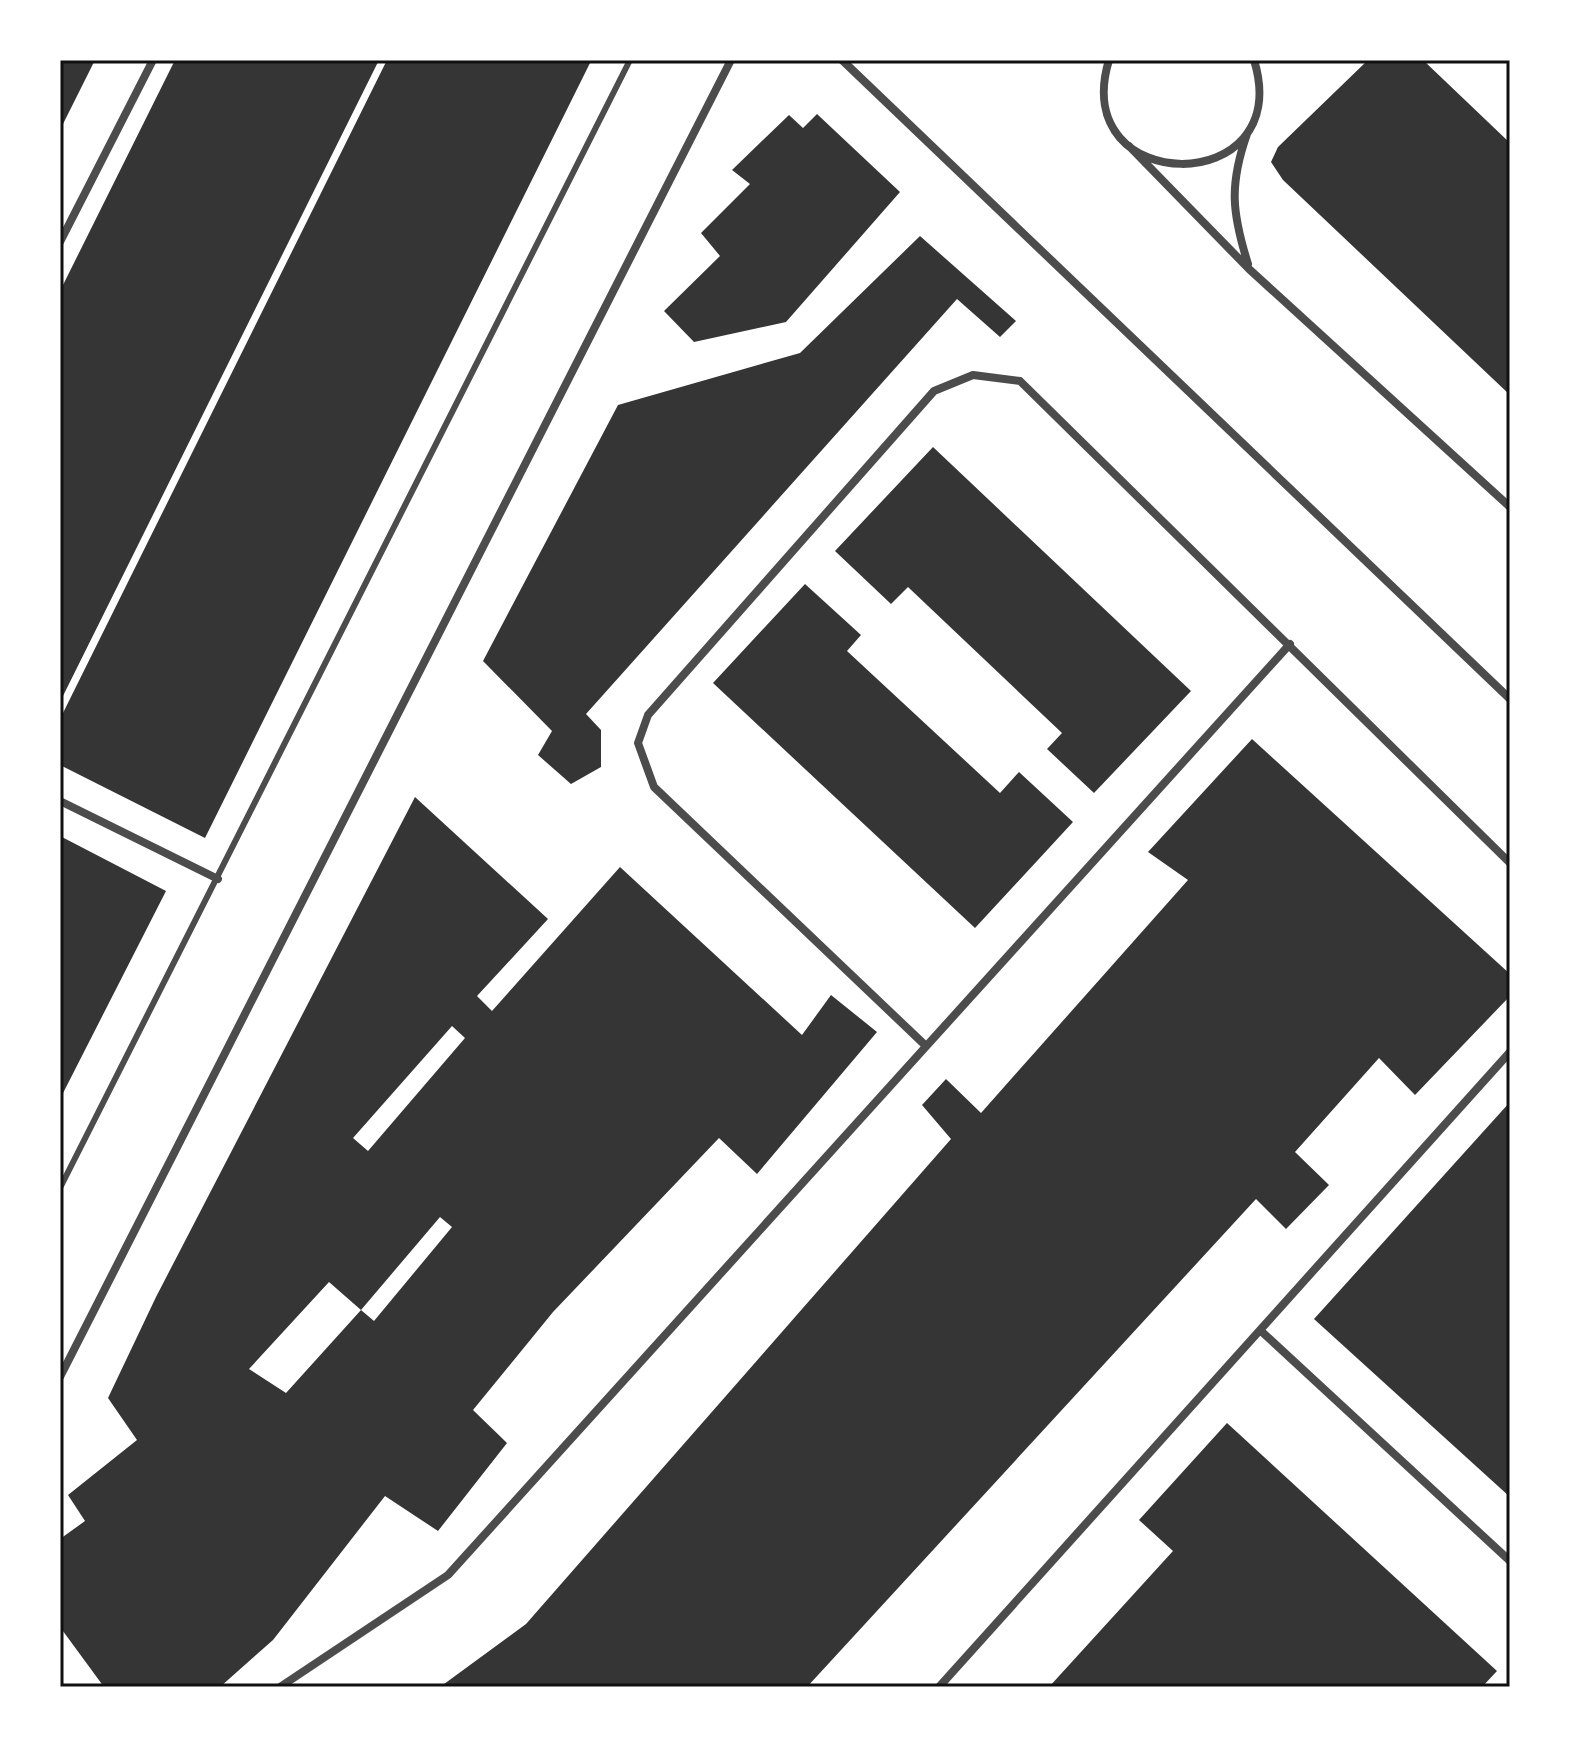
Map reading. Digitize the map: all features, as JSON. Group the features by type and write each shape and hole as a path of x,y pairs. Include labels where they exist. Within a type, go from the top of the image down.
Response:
{"street":[{"path":"60,242 153,60"},
{"path":"60,1377 731,60"},
{"path":"842,60 1510,699"},
{"path":"1109,60 1104,84 1106,107 1115,128 1129,146 1249,269 1510,507"},
{"path":"1249,269 1234,218 1235,169 1257,109 1260,85 1254,60"},
{"path":"1129,146 1152,161 1178,167 1206,163 1230,151 1248,131"},
{"path":"926,1046 654,787 638,743 648,715 934,391 973,375 1020,381 1510,863"},
{"path":"280,1687 448,1575 1290,644"},
{"path":"60,801 218,879"},
{"path":"939,1687 1510,1052"},
{"path":"1260,1330 1510,1561"}],"lane":[{"path":"60,1188 630,60"}],"building":[{"path":"60,60 95,60 60,130"},
{"path":"175,60 379,60 60,702 60,291"},
{"path":"387,60 591,61 205,838 60,765 60,719"},
{"path":"1368,60 1423,60 1510,143 1510,395 1283,180 1271,162 1278,147"},
{"path":"817,114 900,192 786,322 694,342 664,311 720,256 701,233 750,184 732,170 789,115 803,128"},
{"path":"920,236 1016,321 1000,337 957,299 586,714 601,730 601,767 571,784 538,755 552,731 483,661 618,405 800,353"},
{"path":"933,447 1191,691 1094,793 1047,749 1062,733 908,587 891,604 835,551"},
{"path":"805,584 861,635 847,651 1000,793 1019,772 1073,822 975,928 713,683"},
{"path":"1252,739 1510,974 1510,996 1415,1095 1379,1058 1295,1152 1329,1185 1286,1229 1256,1199 807,1687 440,1687 526,1624 951,1139 922,1105 946,1079 981,1113 1188,880 1148,852"},
{"path":"415,797 548,919 477,996 492,1011 620,867 802,1035 831,995 877,1032 757,1174 719,1138 553,1312 473,1410 507,1443 438,1531 385,1496 273,1640 220,1687 104,1687 60,1627 60,1539 85,1521 68,1495 137,1440 108,1398 156,1297","holes":["452,1026 465,1038 368,1151 353,1138","440,1217 452,1227 374,1321 361,1310","329,1282 361,1310 286,1393 249,1369"]},
{"path":"60,836 166,891 60,1099"},
{"path":"1510,1102 1510,1497 1314,1319"},
{"path":"1227,1423 1497,1671 1482,1687 1049,1687 1173,1551 1139,1520"}]}
